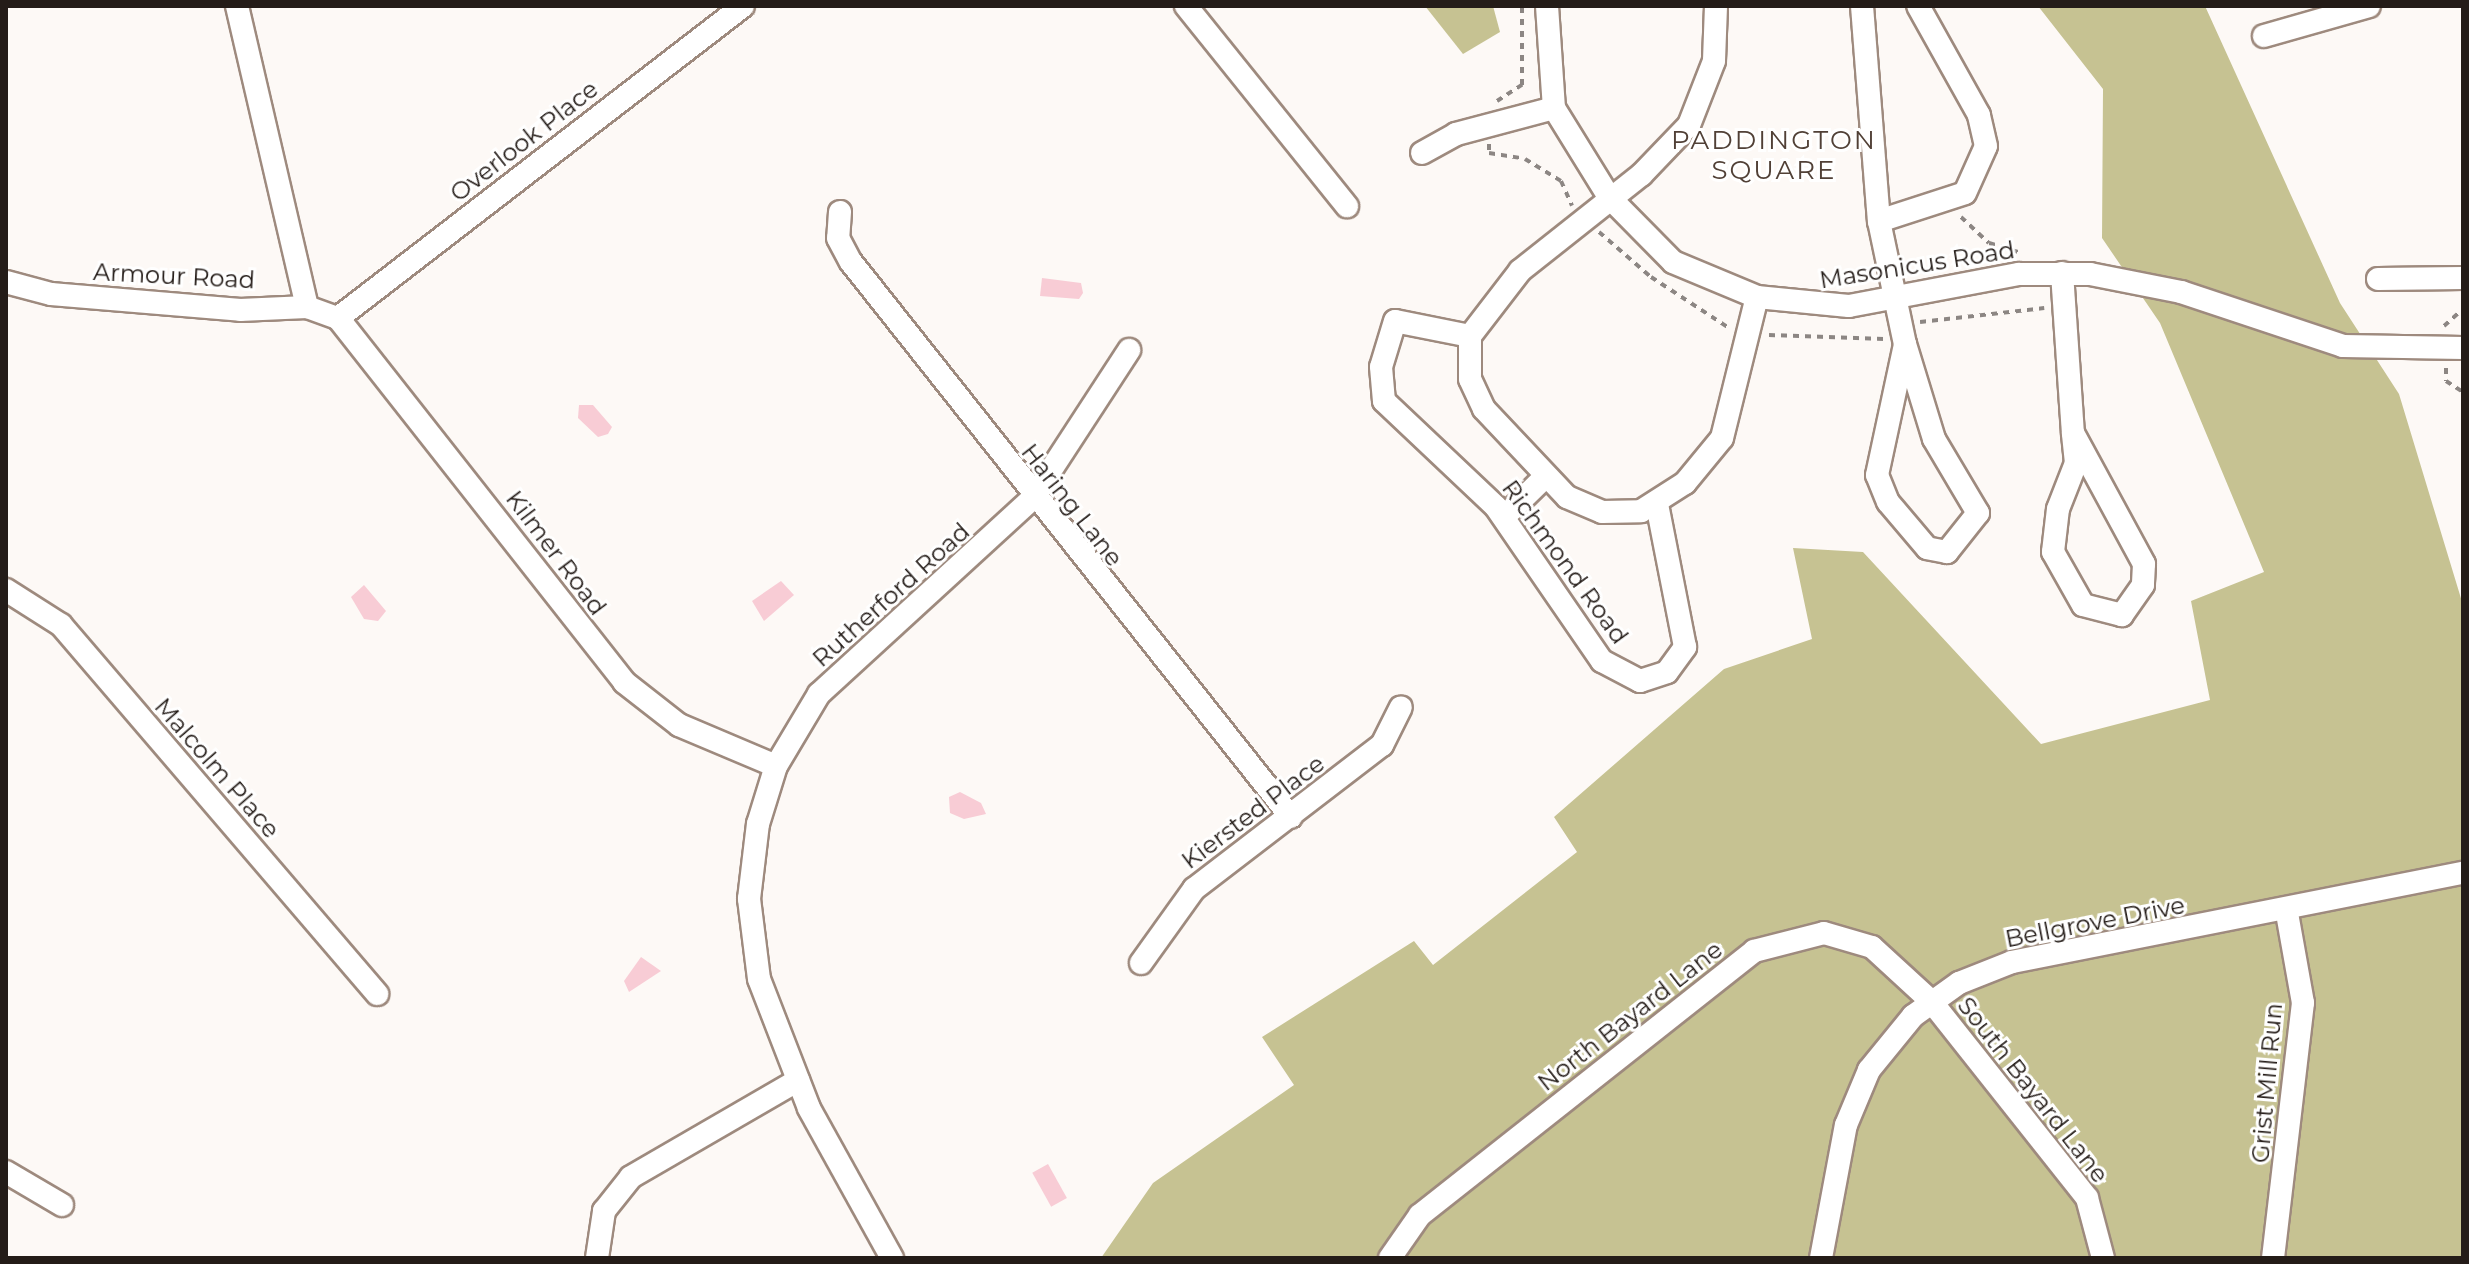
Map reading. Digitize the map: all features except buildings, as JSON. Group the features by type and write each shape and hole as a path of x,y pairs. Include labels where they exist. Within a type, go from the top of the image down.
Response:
{"street":[{"path":"237,6 307,307"},
{"path":"1186,6 1347,206"},
{"name":"Masonicus Road","path":"1547,6 1554,108 1609,197 1673,262 1757,297 1810,307 2062,273 2167,288 2343,346 2463,348"},
{"path":"1716,6 1714,61 1689,125 1520,271 1470,336 1470,379 1484,409 1567,497 1602,512 1657,504 1722,438 1757,297"},
{"path":"1862,6 1879,221 1905,344 1934,439 1978,513 1947,552 1927,548 1888,502 1877,475 1905,344"},
{"path":"1879,221 1949,202 1975,179 1986,132 1918,6"},
{"path":"2264,36 2369,6"},
{"name":"Overlook Place","path":"338,318 737,8"},
{"path":"1422,153 1456,134 1554,108"},
{"name":"Haring Lane","path":"840,212 838,238 851,262 1032,499 1291,817"},
{"path":"2062,273 2073,433 2076,463 2058,509 2053,552 2083,605 2122,615 2143,585 2144,564 2073,433"},
{"path":"2378,279 2463,278"},
{"name":"Armour Road","path":"6,282 51,294 240,310 307,307 338,318"},
{"name":"Kilmer Road","path":"338,318 624,682 679,725 776,766"},
{"name":"Richmond Road","path":"1470,336 1395,321 1381,386 1393,416 1504,517 1602,661 1640,681 1667,672 1685,647 1657,504"},
{"name":"Rutherford Road","path":"892,1258 798,1080 771,1018 751,939 751,864 776,766 842,668 1032,499 1129,350"},
{"path":"1504,517 1545,477"},
{"name":"Malcolm Place","path":"6,590 61,625 377,994"},
{"name":"Kiersted Place","path":"1141,963 1194,889 1382,745 1401,707"},
{"name":"Bellgrove Drive","path":"1821,1258 1857,1095 1890,1040 1931,1001 2012,962 2287,913 2463,873"},
{"name":"Grist Mill Run","path":"2273,1258 2303,1003 2287,913"},
{"name":"North Bayard Lane","path":"1390,1258 1420,1215 1776,940 1813,934 1850,938 1900,969 1931,1001"},
{"name":"South Bayard Lane","path":"1931,1001 2087,1198 2103,1258"},
{"path":"597,1258 604,1211 631,1177 798,1080"},
{"path":"6,1172 62,1205"}],"path":[{"path":"1949,202 1989,243 2034,251"}],"shaded area":[{"path":"1425,6 1493,6 1500,32 1463,54"},
{"path":"2038,6 2205,6 2340,303 2399,394 2463,605 2463,1258 1101,1258 1153,1183 1294,1085 1262,1037 1414,941 1433,965 1577,852 1554,817 1724,669 1812,639 1793,548 1863,552 2041,744 2210,700 2191,601 2264,572 2160,323 2102,238 2103,89"},
{"path":"1042,278 1081,283 1083,293 1079,299 1040,296"},
{"path":"579,405 593,405 612,427 608,434 598,437 578,418"},
{"path":"781,581 794,595 764,621 752,601"},
{"path":"364,585 386,611 378,621 364,619 351,597"},
{"path":"960,792 981,803 986,814 964,819 950,813 949,797"},
{"path":"641,957 661,971 629,992 624,981"},
{"path":"1048,1164 1067,1198 1051,1207 1032,1173"}],"district":[{"name":"PADDINGTON SQUARE","path":"1774,156"}]}
